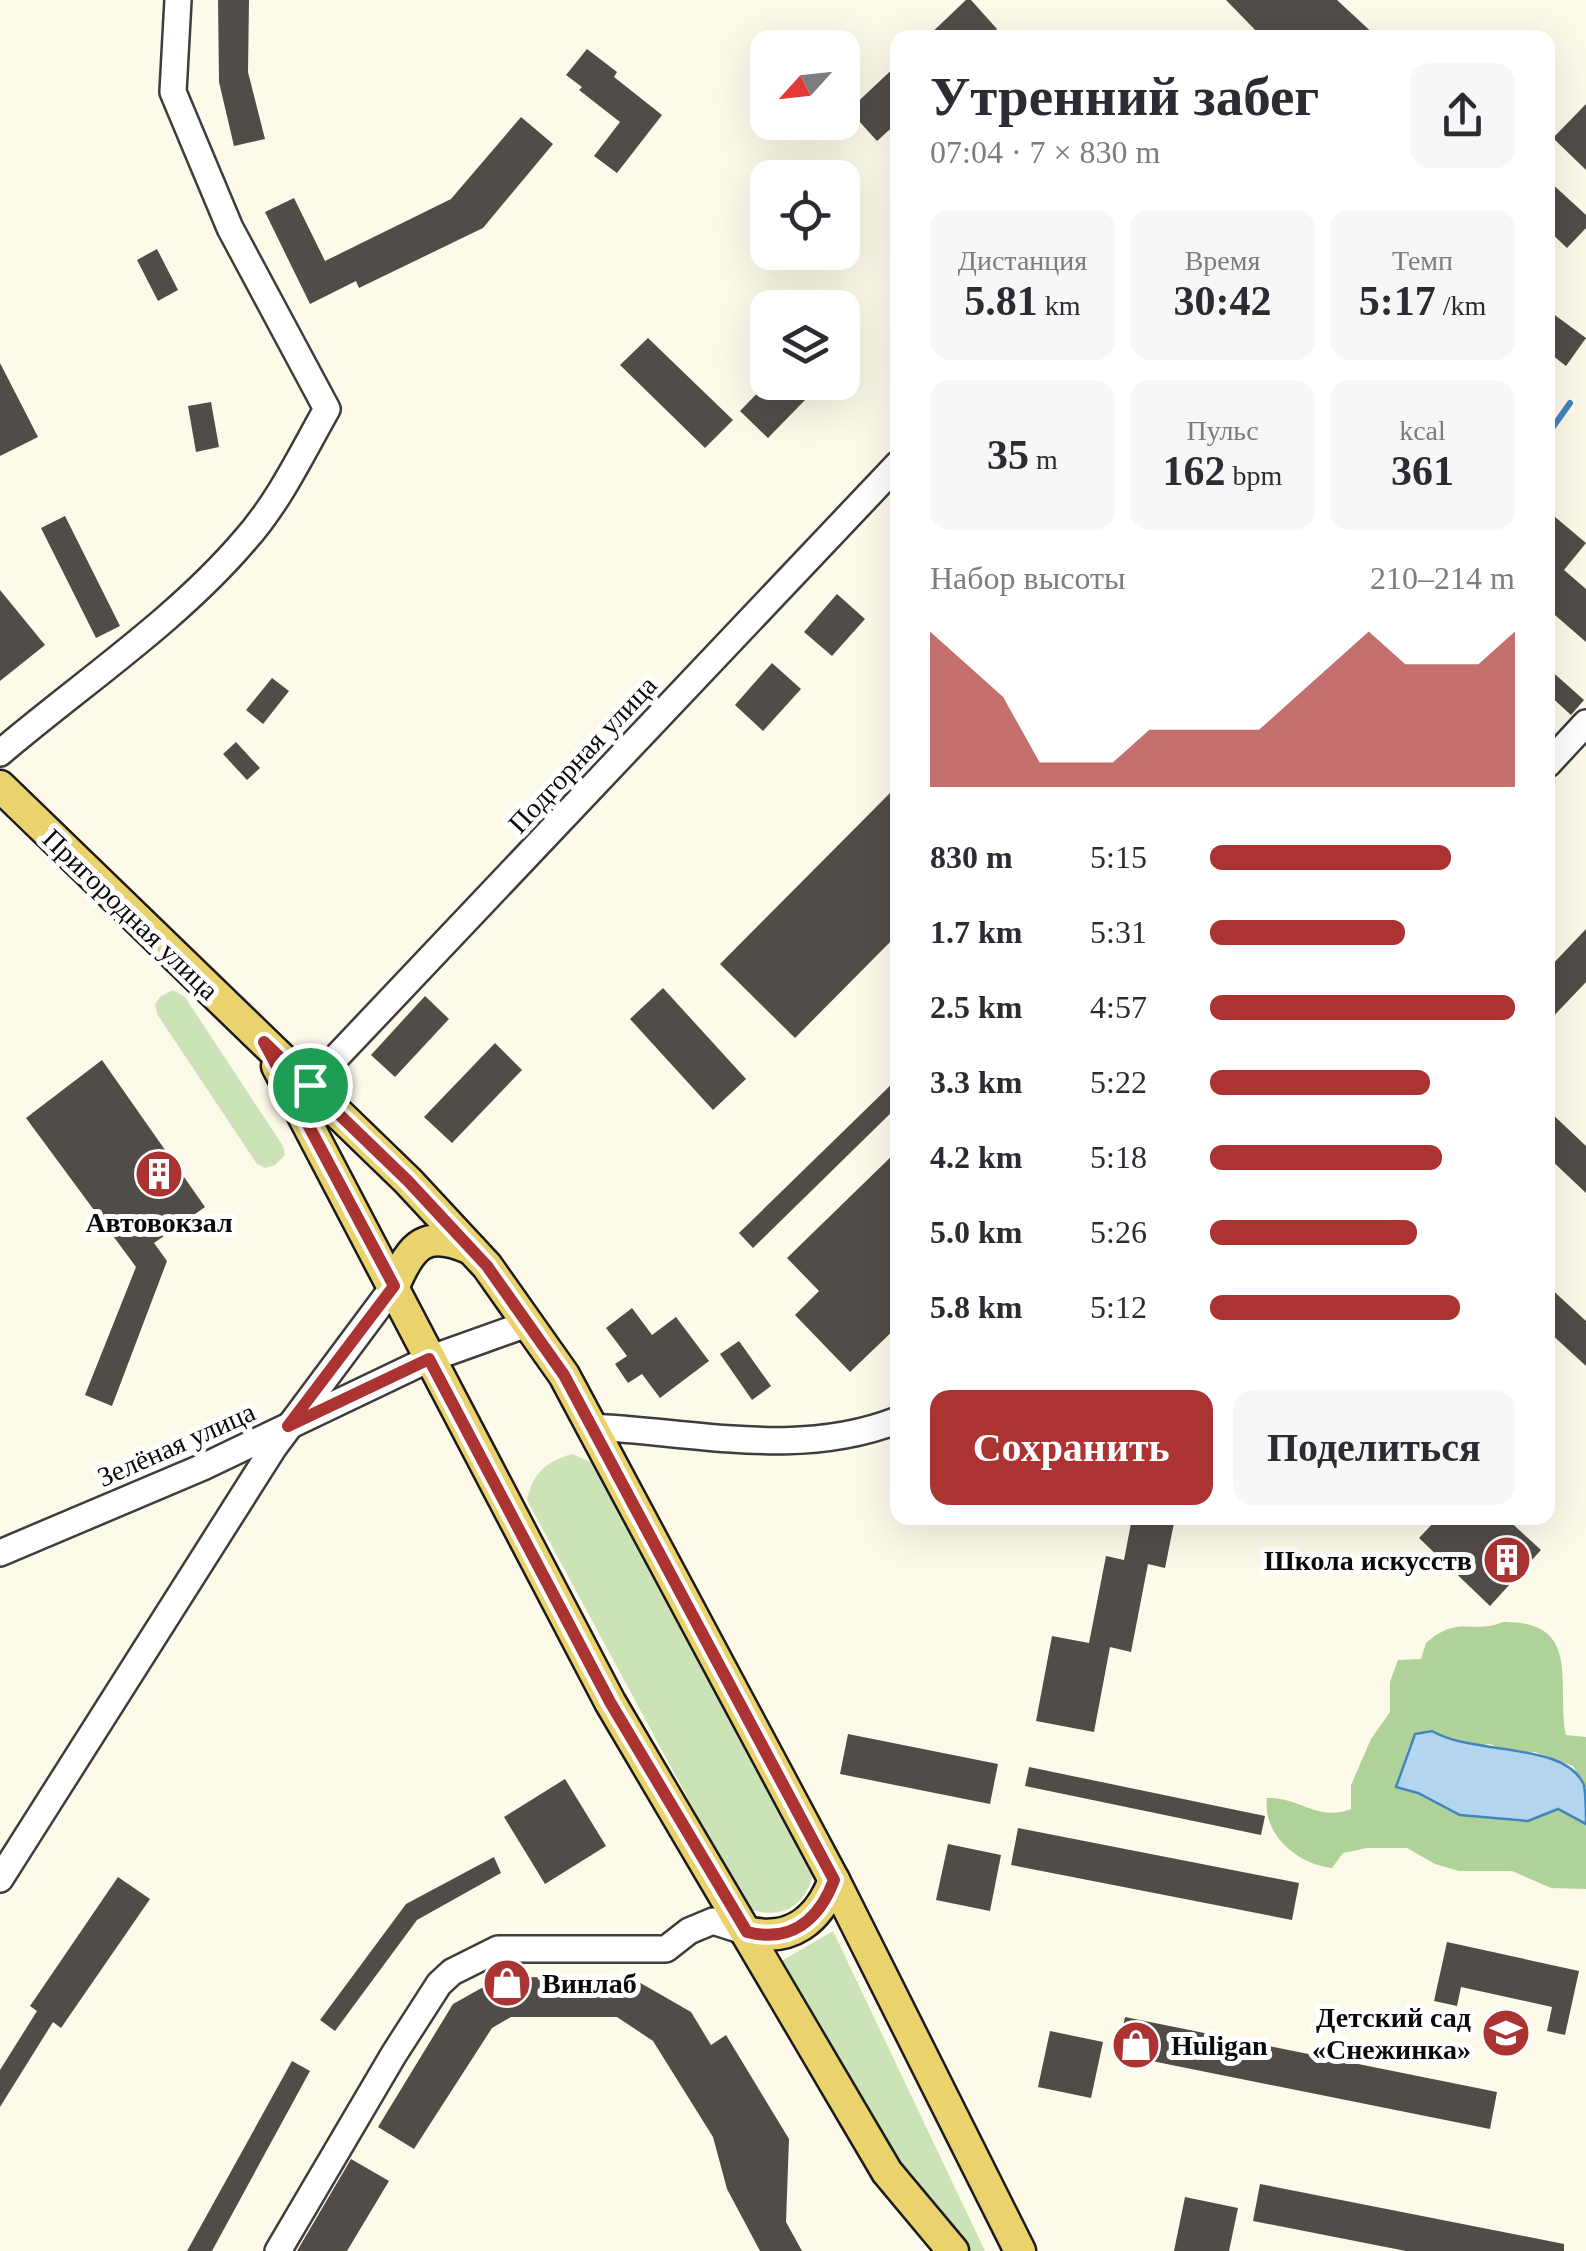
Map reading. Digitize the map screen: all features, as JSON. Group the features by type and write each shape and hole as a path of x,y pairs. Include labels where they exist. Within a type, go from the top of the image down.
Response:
{"main road":[{"name":"Пригородная улица","path":"0,786 310,1085 471,1249 564,1375 834,1880 1020,2251"},
{"path":"264,1042 610,1702 888,2172 953,2251"},
{"path":"394,1286 407,1254 425,1242 445,1238 471,1249"},
{"path":"747,1932 780,1935 806,1924 825,1904 834,1880"}],"street":[{"path":"0,753 169,614 246,540 284,485 327,409 230,228 174,92 178,0"},
{"name":"Подгорная улица","path":"310,1085 890,472"},
{"path":"1555,758 1582,736"},
{"path":"0,1879 288,1426 394,1286"},
{"name":"Зелёная улица","path":"0,1553 203,1467 429,1359 527,1324"},
{"path":"592,1427 786,1443 866,1432 890,1423"},
{"path":"278,2251 394,2054 438,1984 452,1972 498,1950 666,1949 689,1931 712,1921 747,1932"}],"green space":[{"path":"173,990 185,997 283,1146 285,1155 275,1165 265,1168 257,1164 157,1014 155,1004"},
{"path":"572,1454 594,1463 813,1875 804,1895 789,1908 770,1913 747,1908 527,1500 542,1470"},
{"path":"1503,1622 1528,1624 1545,1632 1555,1644 1561,1659 1566,1735 1586,1737 1586,1788 1573,1766 1535,1752 1517,1755 1490,1744 1471,1747 1432,1731 1409,1746 1396,1786 1460,1815 1528,1821 1558,1809 1586,1824 1586,1889 1551,1888 1512,1871 1459,1871 1435,1864 1407,1848 1367,1848 1343,1853 1332,1868 1307,1861 1285,1846 1270,1824 1267,1798 1328,1813 1351,1809 1351,1785 1371,1739 1390,1712 1390,1682 1398,1660 1421,1659 1426,1643 1447,1629"},
{"path":"833,1931 985,2251 963,2251 896,2176 771,1967"}],"water":[{"path":"1432,1731 1471,1744 1539,1755 1574,1771 1584,1785 1586,1824 1558,1809 1528,1821 1460,1815 1418,1793 1396,1787 1415,1734"}],"building":[{"path":"218,0 249,0 248,72 265,139 234,146 219,82"},
{"path":"966,0 971,0 997,29 996,30 934,30"},
{"path":"1226,0 1337,0 1369,30 1255,30"},
{"path":"587,49 617,72 614,77 662,115 617,173 594,156 620,122 566,75"},
{"path":"890,72 890,129 877,141 860,122 860,100"},
{"path":"1586,104 1586,170 1555,140"},
{"path":"521,117 553,144 483,228 359,288 356,281 310,304 265,212 294,198 325,261 451,199"},
{"path":"1555,186 1586,215 1586,228 1567,248 1555,237"},
{"path":"157,249 178,290 158,301 137,260"},
{"path":"1555,315 1586,338 1566,366 1555,357"},
{"path":"648,338 733,420 705,448 620,365"},
{"path":"0,363 38,437 0,456"},
{"path":"751,400 805,400 768,438 740,411"},
{"path":"211,402 219,447 196,452 188,406"},
{"path":"65,516 120,626 96,638 41,528"},
{"path":"1555,517 1586,543 1564,570 1586,589 1586,642 1555,615"},
{"path":"0,590 45,645 0,681"},
{"path":"837,594 865,619 832,656 804,632"},
{"path":"772,663 801,689 763,731 735,705"},
{"path":"1555,674 1584,700 1571,715 1555,700"},
{"path":"272,678 289,691 263,724 246,710"},
{"path":"236,742 260,768 247,780 223,754"},
{"path":"890,793 890,942 795,1038 720,964"},
{"path":"1586,929 1586,982 1555,1015 1555,962"},
{"path":"663,988 746,1079 713,1110 630,1019"},
{"path":"425,996 449,1019 395,1077 371,1055"},
{"path":"495,1043 522,1070 452,1143 424,1117"},
{"path":"102,1060 205,1207 154,1243 167,1261 112,1406 85,1395 136,1267 26,1118"},
{"path":"890,1086 890,1114 753,1248 739,1233"},
{"path":"1555,1117 1586,1146 1586,1193 1555,1164"},
{"path":"890,1158 890,1334 850,1372 795,1315 819,1291 787,1258"},
{"path":"1555,1292 1586,1321 1586,1366 1555,1337"},
{"path":"632,1308 652,1335 676,1317 709,1361 660,1398 642,1374 628,1383 615,1364 627,1356 606,1328"},
{"path":"739,1341 771,1386 752,1400 720,1354"},
{"path":"1131,1525 1174,1525 1165,1568 1148,1564 1131,1652 1110,1647 1094,1732 1036,1721 1052,1636 1089,1643 1106,1556 1124,1560"},
{"name":"Школа искусств","path":"1431,1525 1514,1525 1541,1550 1490,1606 1419,1538"},
{"path":"848,1734 998,1764 990,1804 840,1774"},
{"path":"1029,1767 1265,1816 1261,1835 1025,1786"},
{"path":"565,1779 606,1846 545,1884 504,1817"},
{"path":"1018,1828 1299,1883 1292,1920 1011,1865"},
{"path":"948,1844 1001,1855 990,1911 936,1900"},
{"path":"494,1857 501,1873 417,1920 335,2031 320,2020 406,1904"},
{"path":"118,1877 150,1899 61,2028 53,2022 0,2107 0,2070 37,2011 30,2006"},
{"path":"1447,1942 1579,1971 1565,2035 1547,2031 1552,2007 1461,1987 1457,2006 1434,2001"},
{"path":"503,1976 637,1981 691,2012 711,2045 726,2035 789,2139 786,2222 802,2251 760,2251 727,2189 713,2137 653,2041 617,2017 511,2017 492,2028 414,2149 378,2127 453,2004"},
{"path":"1125,2017 1497,2092 1490,2129 1117,2054"},
{"path":"1050,2031 1103,2042 1091,2098 1038,2087"},
{"path":"292,2061 310,2071 212,2251 187,2251"},
{"path":"351,2159 389,2181 347,2251 297,2251"},
{"path":"1260,2184 1564,2244 1564,2251 1406,2251 1253,2221"},
{"path":"1185,2197 1238,2208 1229,2251 1174,2251"}],"waterway":[{"path":"1555,424 1570,403"}],"place":[{"name":"Автовокзал","path":"159,1174"},
{"name":"Школа искусств","path":"1507,1560"},
{"name":"Винлаб","path":"507,1983"},
{"name":"Детский сад «Снежинка»","path":"1506,2033"},
{"name":"Huligan","path":"1136,2045"}],"route":[{"path":"264,1042 310,1085 487,1266 564,1375 834,1880 825,1904 806,1924 780,1935 747,1932 610,1702 429,1359 288,1426 394,1286 264,1042"}]}
